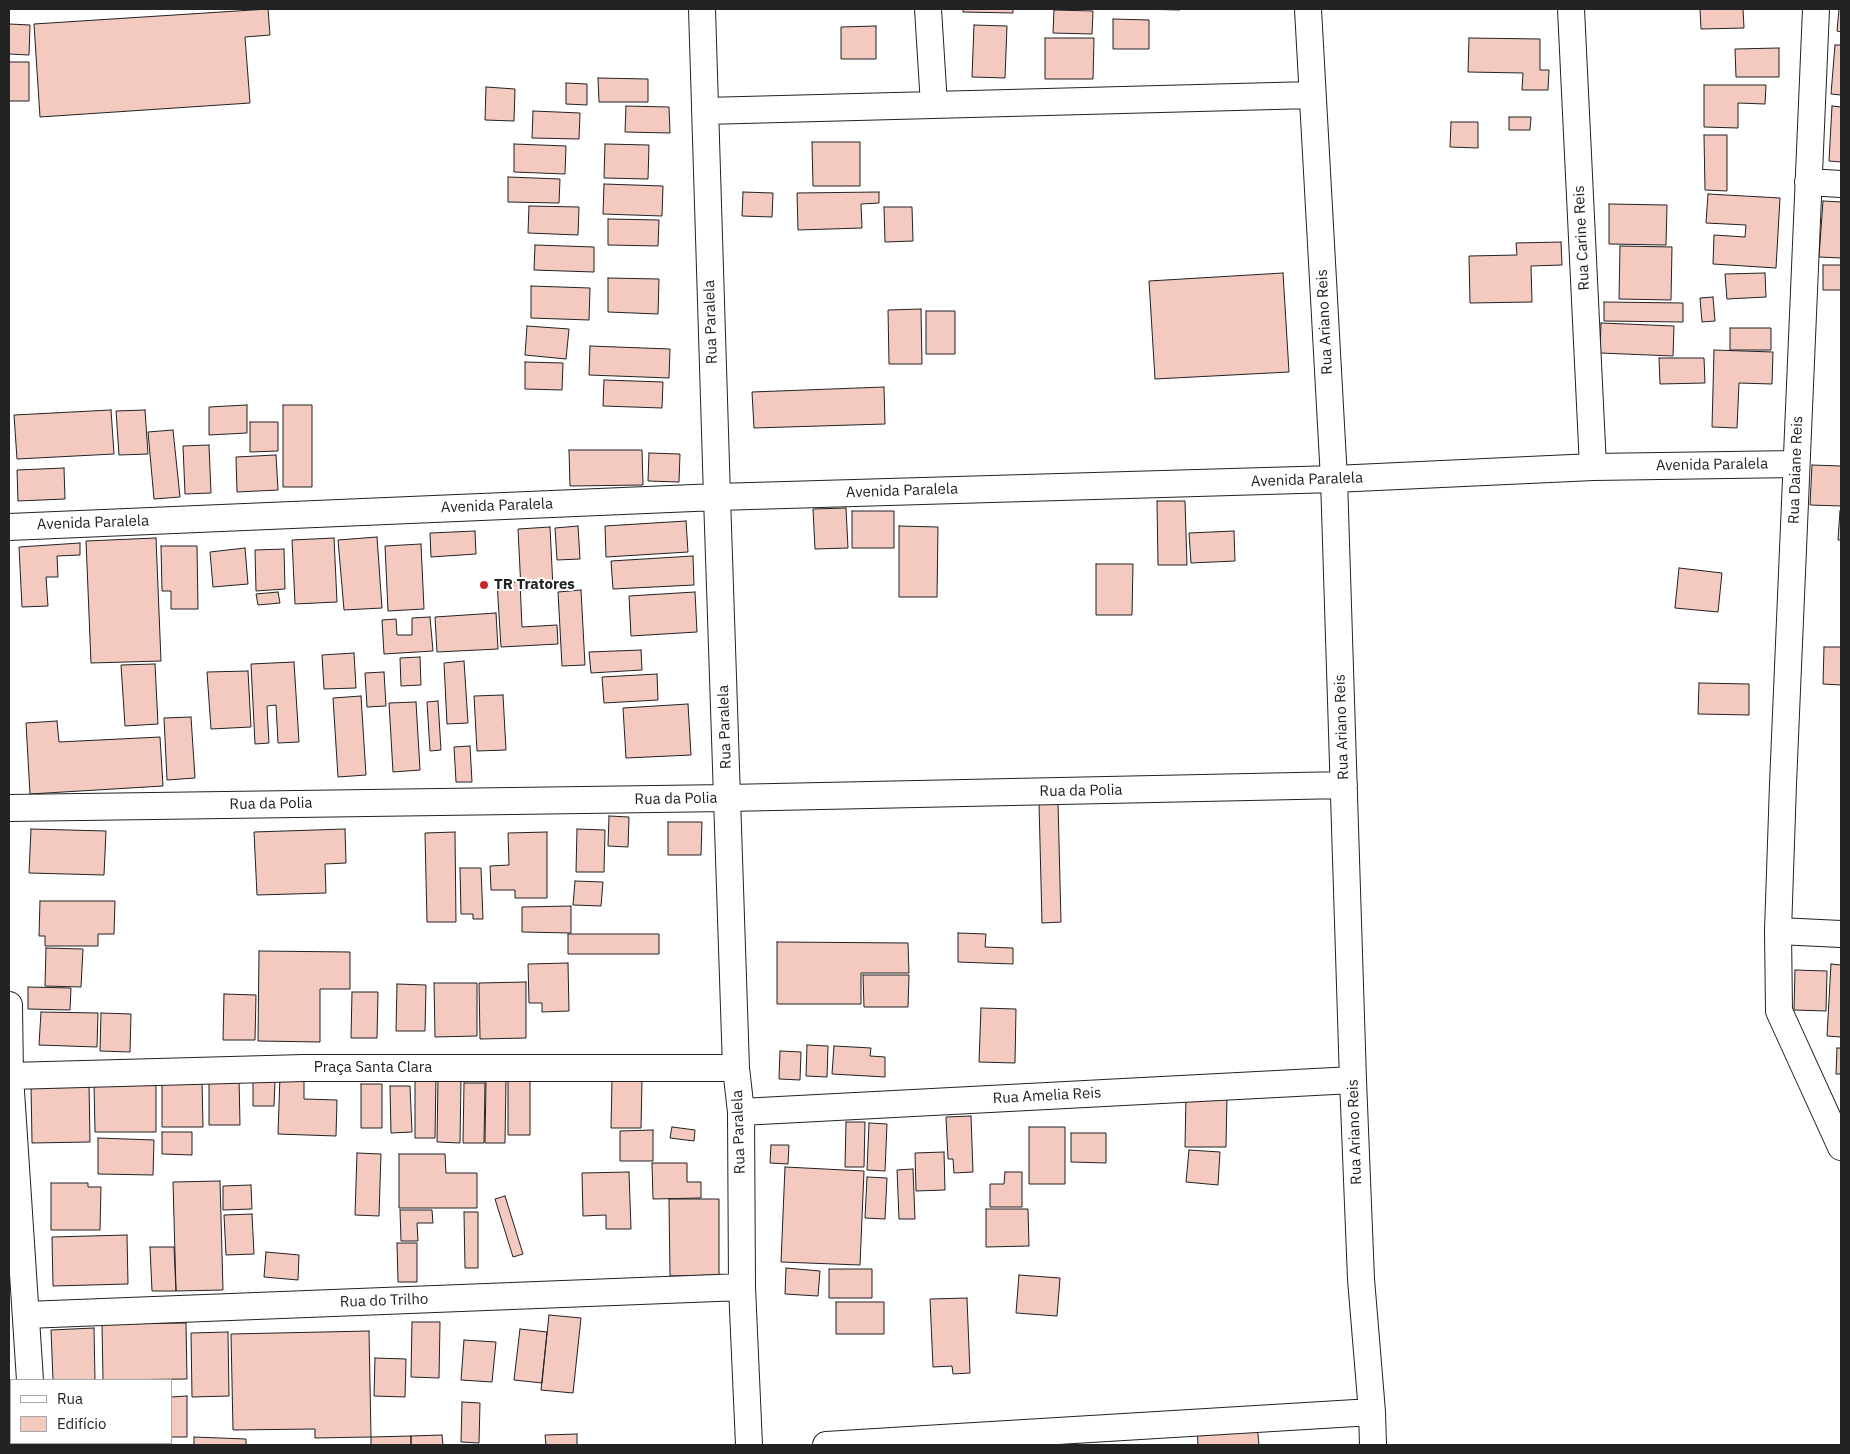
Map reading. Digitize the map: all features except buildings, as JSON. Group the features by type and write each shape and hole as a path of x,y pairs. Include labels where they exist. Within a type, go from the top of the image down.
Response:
{"street":[{"name":"Rua Paralela","path":"702,9 736,1068 741,1112 742,1287 748,1445"},
{"path":"928,9 934,104"},
{"name":"Rua Ariano Reis","path":"1308,9 1334,479 1361,1279 1373,1445"},
{"name":"Rua Carine Reis","path":"1571,9 1593,467"},
{"name":"Rua Daiane Reis","path":"1816,9 1778,931 1779,1011 1841,1147"},
{"path":"704,111 1312,95"},
{"path":"1808,182 1841,184"},
{"name":"Avenida Paralela","path":"9,527 717,497 1334,479 1593,467 1796,464"},
{"name":"Rua da Polia","path":"9,808 727,798 1344,785"},
{"path":"1778,931 1841,934"},
{"path":"9,1005 10,1076 30,1379"},
{"name":"Praça Santa Clara","path":"10,1076 304,1068 736,1068"},
{"name":"Rua Amelia Reis","path":"741,1112 1353,1080"},
{"name":"Rua do Trilho","path":"26,1315 742,1287"},
{"path":"826,1445 1372,1412"}],"place":[{"name":"TR Tratores","path":"484,585"}]}
